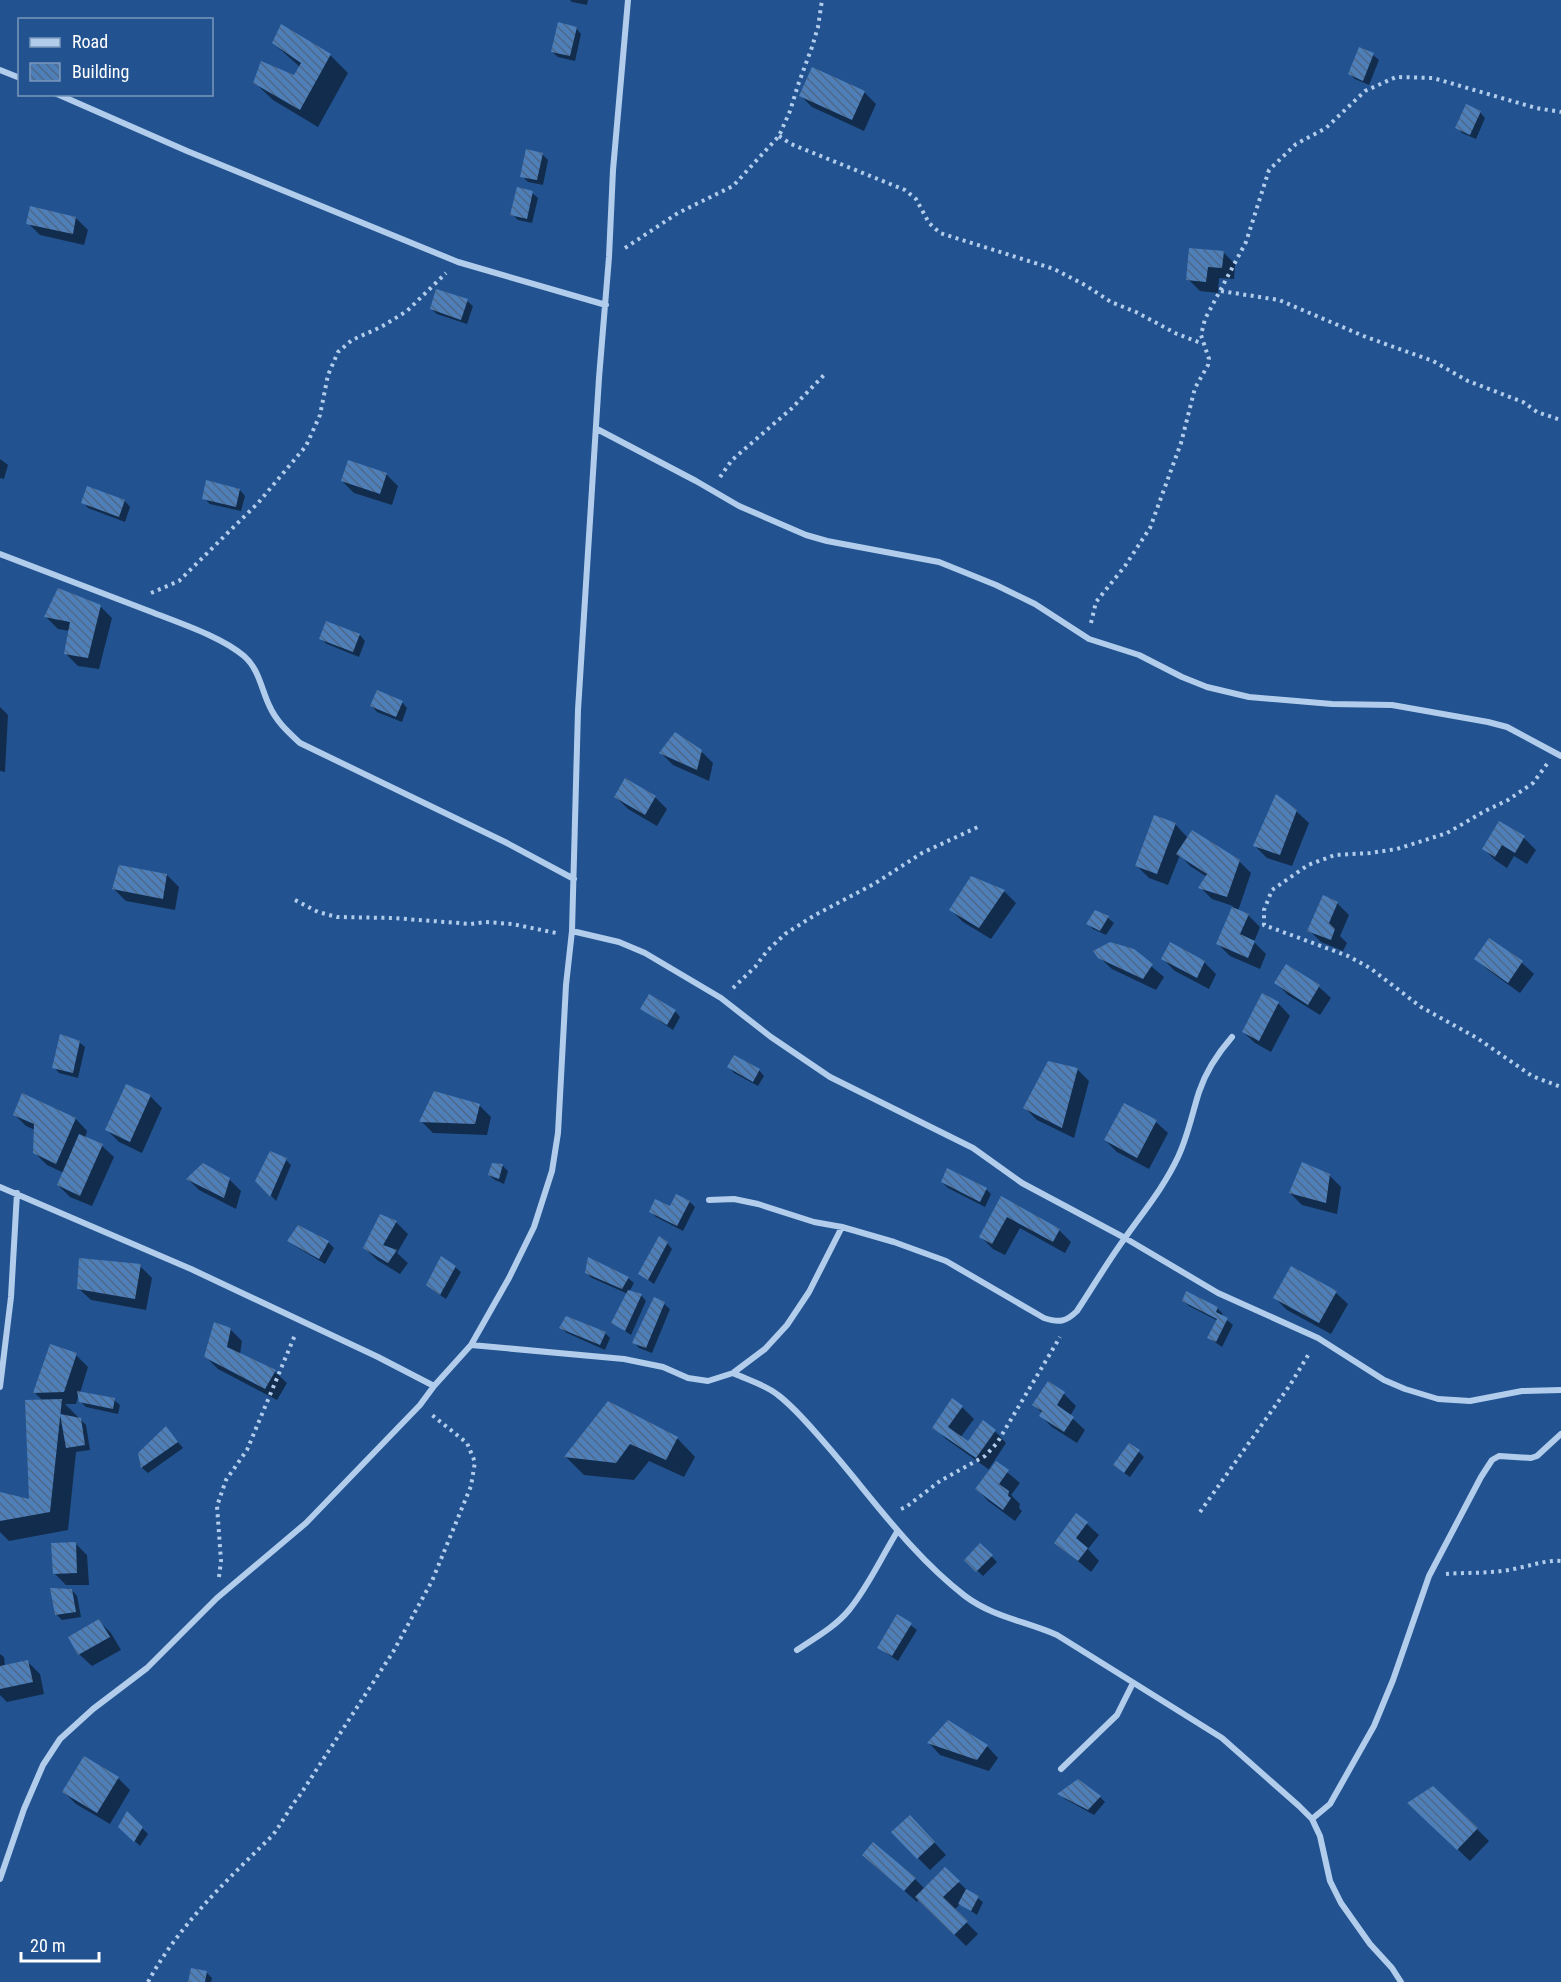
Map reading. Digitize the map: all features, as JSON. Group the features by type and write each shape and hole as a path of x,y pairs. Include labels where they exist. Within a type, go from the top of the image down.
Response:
{"street":[{"path":"0,1879 24,1809 43,1765 60,1739 93,1709 147,1668 218,1598 306,1522 420,1405 471,1345 509,1278 534,1227 552,1171 562,1089 566,985 572,933 578,710 613,170 628,0"},
{"path":"0,70 18,77"},
{"path":"61,96 187,152 458,262 606,305"},
{"path":"597,429 739,506 806,535 827,542 939,562 966,572 1035,604 1089,639 1139,655 1182,677 1233,694 1332,704 1392,705 1507,727 1561,756"},
{"path":"0,554 221,642 244,656 252,665 268,704 282,727 300,742 505,842 574,879"},
{"path":"572,933 619,942 645,953 721,998 771,1037 830,1077 973,1148 1022,1183 1125,1238 1218,1293 1318,1338 1384,1380 1437,1399 1470,1401 1522,1391 1561,1390"},
{"path":"709,1200 734,1199 758,1204 814,1222 842,1227 894,1242 946,1261 1044,1318 1061,1322 1070,1318 1077,1311 1125,1238 1158,1194 1178,1158 1210,1067 1220,1050 1232,1037"},
{"path":"0,1187 191,1269 378,1357 434,1386"},
{"path":"0,1387 11,1297 17,1193"},
{"path":"471,1345 624,1359 663,1368 688,1378 708,1381 733,1373 765,1349 787,1325 809,1292 842,1227"},
{"path":"733,1373 777,1394 800,1415 879,1506 897,1532 964,1595 987,1611 1032,1624 1057,1635 1222,1738 1255,1765 1312,1819 1320,1836 1330,1881 1341,1903 1401,1982"},
{"path":"1312,1819 1330,1804 1356,1762 1374,1726 1393,1680 1429,1576 1480,1477 1492,1460 1499,1456 1531,1458 1538,1456 1561,1434"},
{"path":"797,1650 825,1631 847,1612 864,1590 897,1532"},
{"path":"1061,1769 1117,1714 1133,1683"}],"path":[{"path":"609,257 678,213 733,186 779,136 812,47 822,0"},
{"path":"1089,639 1091,618 1096,602 1125,566 1154,520 1181,443 1196,388 1208,365 1209,359 1200,335 1205,319 1246,242 1269,170 1296,144 1326,128 1365,91 1396,77 1433,78 1536,108 1561,112"},
{"path":"779,136 791,144 905,190 916,199 929,223 940,233 1054,269 1111,302 1136,312 1177,334 1202,343"},
{"path":"114,598 152,593 180,581 236,525 306,446 320,415 328,375 338,352 352,340 381,327 407,311 458,262"},
{"path":"1221,291 1279,300 1366,338 1433,361 1468,381 1523,402 1538,412 1561,420"},
{"path":"711,489 732,460 791,409 825,374"},
{"path":"1551,752 1546,767 1533,783 1508,800 1447,833 1397,849 1335,855 1308,865 1272,890 1264,910 1264,925 1348,956 1370,968 1421,1007 1477,1038 1532,1076 1561,1087"},
{"path":"721,998 755,967 767,951 785,934 922,853 981,826"},
{"path":"295,900 318,912 337,917 393,918 471,924 486,922 572,933"},
{"path":"879,1506 900,1509 906,1507 940,1481 985,1456 997,1443 1070,1318"},
{"path":"218,1598 221,1561 217,1506 226,1480 251,1442 301,1321"},
{"path":"1200,1512 1290,1385 1318,1338"},
{"path":"148,1982 157,1966 200,1910 282,1823 287,1811 306,1786 393,1652 432,1581 471,1486 475,1462 467,1443 420,1405"},
{"path":"1429,1576 1501,1571 1539,1562 1561,1561"}],"building":[{"path":"558,22 577,27 570,56 551,52"},
{"path":"281,24 331,54 300,110 253,83 261,61 294,75 301,63 272,43"},
{"path":"1359,47 1374,53 1363,81 1348,74"},
{"path":"812,67 865,91 852,120 799,96"},
{"path":"1466,104 1481,111 1470,135 1455,128"},
{"path":"526,149 543,153 537,180 520,177"},
{"path":"517,187 533,191 527,219 510,215"},
{"path":"30,206 76,217 73,234 26,224"},
{"path":"1189,248 1224,251 1222,268 1208,267 1206,282 1186,280"},
{"path":"436,289 468,299 461,320 430,309"},
{"path":"348,460 387,473 380,494 341,481"},
{"path":"206,480 240,489 236,507 202,499"},
{"path":"87,486 125,500 119,517 81,503"},
{"path":"58,588 101,605 88,658 64,654 70,622 44,617"},
{"path":"326,621 360,634 353,652 319,639"},
{"path":"377,690 403,701 396,717 370,706"},
{"path":"675,732 702,750 697,770 659,753"},
{"path":"625,778 656,796 645,815 614,797"},
{"path":"1276,794 1297,810 1280,855 1253,846"},
{"path":"1154,815 1176,823 1157,874 1135,866"},
{"path":"1499,821 1525,836 1515,853 1502,845 1495,857 1482,849"},
{"path":"1192,830 1240,860 1227,897 1198,888 1207,874 1176,854"},
{"path":"119,865 167,874 163,899 112,889"},
{"path":"971,876 1005,890 979,928 949,910"},
{"path":"1323,895 1338,902 1329,923 1335,929 1331,940 1307,931"},
{"path":"1232,907 1249,914 1240,934 1255,941 1248,958 1216,944"},
{"path":"1095,910 1109,916 1100,931 1086,924"},
{"path":"1489,938 1523,961 1508,983 1474,959"},
{"path":"1110,942 1134,949 1153,964 1143,979 1098,958 1093,951"},
{"path":"1170,942 1205,961 1197,978 1161,959"},
{"path":"1286,964 1320,985 1308,1005 1274,983"},
{"path":"1262,993 1279,1002 1259,1041 1242,1032"},
{"path":"649,994 676,1010 667,1025 640,1009"},
{"path":"60,1034 80,1041 73,1073 52,1068"},
{"path":"734,1055 760,1069 753,1082 727,1067"},
{"path":"1048,1061 1078,1068 1062,1128 1023,1108"},
{"path":"126,1084 151,1095 130,1142 105,1130"},
{"path":"434,1091 480,1104 475,1124 419,1122"},
{"path":"22,1093 76,1118 56,1164 33,1153 34,1124 13,1115"},
{"path":"1124,1103 1157,1120 1137,1158 1104,1140"},
{"path":"79,1134 103,1144 80,1196 57,1185"},
{"path":"270,1151 287,1158 270,1197 255,1181"},
{"path":"1302,1162 1330,1174 1326,1203 1289,1193"},
{"path":"203,1163 230,1178 224,1198 186,1179"},
{"path":"492,1163 503,1164 499,1179 488,1175"},
{"path":"947,1168 987,1188 980,1202 941,1182"},
{"path":"676,1194 690,1201 677,1226 649,1212 655,1199 670,1206"},
{"path":"1001,1196 1060,1229 1053,1242 1007,1217 992,1244 979,1237"},
{"path":"380,1214 397,1221 383,1245 397,1250 388,1263 363,1248"},
{"path":"298,1225 329,1241 319,1259 287,1241"},
{"path":"659,1236 668,1242 648,1280 638,1274"},
{"path":"441,1256 456,1266 440,1295 426,1285"},
{"path":"588,1257 629,1277 622,1289 585,1273"},
{"path":"79,1258 141,1264 135,1299 77,1289"},
{"path":"1291,1266 1337,1291 1319,1323 1273,1298"},
{"path":"628,1290 642,1294 625,1331 611,1323"},
{"path":"1186,1291 1218,1307 1216,1312 1228,1318 1216,1342 1207,1338 1217,1319 1182,1301"},
{"path":"654,1297 665,1302 646,1348 632,1343"},
{"path":"566,1316 606,1332 600,1345 559,1328"},
{"path":"214,1322 231,1328 227,1347 276,1370 265,1389 204,1357"},
{"path":"50,1344 77,1353 64,1392 33,1393"},
{"path":"1048,1381 1065,1392 1057,1405 1074,1417 1064,1432 1039,1416 1042,1411 1032,1405"},
{"path":"77,1391 115,1398 113,1409 79,1402"},
{"path":"952,1398 963,1406 948,1427 968,1441 983,1420 996,1430 976,1458 932,1428"},
{"path":"62,1399 50,1512 0,1521 0,1492 29,1499 25,1400"},
{"path":"608,1401 678,1437 666,1460 630,1444 616,1463 564,1457"},
{"path":"60,1414 81,1418 85,1445 66,1448"},
{"path":"166,1426 178,1442 141,1468 138,1453"},
{"path":"1129,1443 1140,1450 1124,1473 1113,1465"},
{"path":"996,1461 1009,1470 999,1484 1009,1491 1008,1496 1011,1498 1003,1510 975,1489"},
{"path":"1076,1513 1088,1522 1076,1538 1088,1548 1078,1561 1054,1543"},
{"path":"76,1542 77,1573 53,1574 51,1543"},
{"path":"980,1543 993,1555 976,1572 964,1560"},
{"path":"50,1588 72,1589 76,1612 55,1615"},
{"path":"897,1614 912,1623 892,1656 877,1648"},
{"path":"99,1619 110,1637 78,1655 68,1637"},
{"path":"28,1660 33,1682 0,1689 0,1666"},
{"path":"948,1720 988,1745 977,1760 927,1743"},
{"path":"84,1756 119,1777 97,1813 62,1792"},
{"path":"1078,1779 1101,1796 1088,1810 1057,1794"},
{"path":"1433,1786 1478,1828 1457,1850 1407,1803"},
{"path":"127,1811 143,1827 134,1842 118,1827"},
{"path":"910,1815 935,1842 917,1859 891,1832"},
{"path":"873,1842 916,1878 904,1891 862,1855"},
{"path":"945,1867 960,1881 943,1897 968,1921 954,1935 915,1897"},
{"path":"966,1889 979,1896 971,1911 958,1904"},
{"path":"191,1968 207,1971 205,1982 188,1982"}]}
